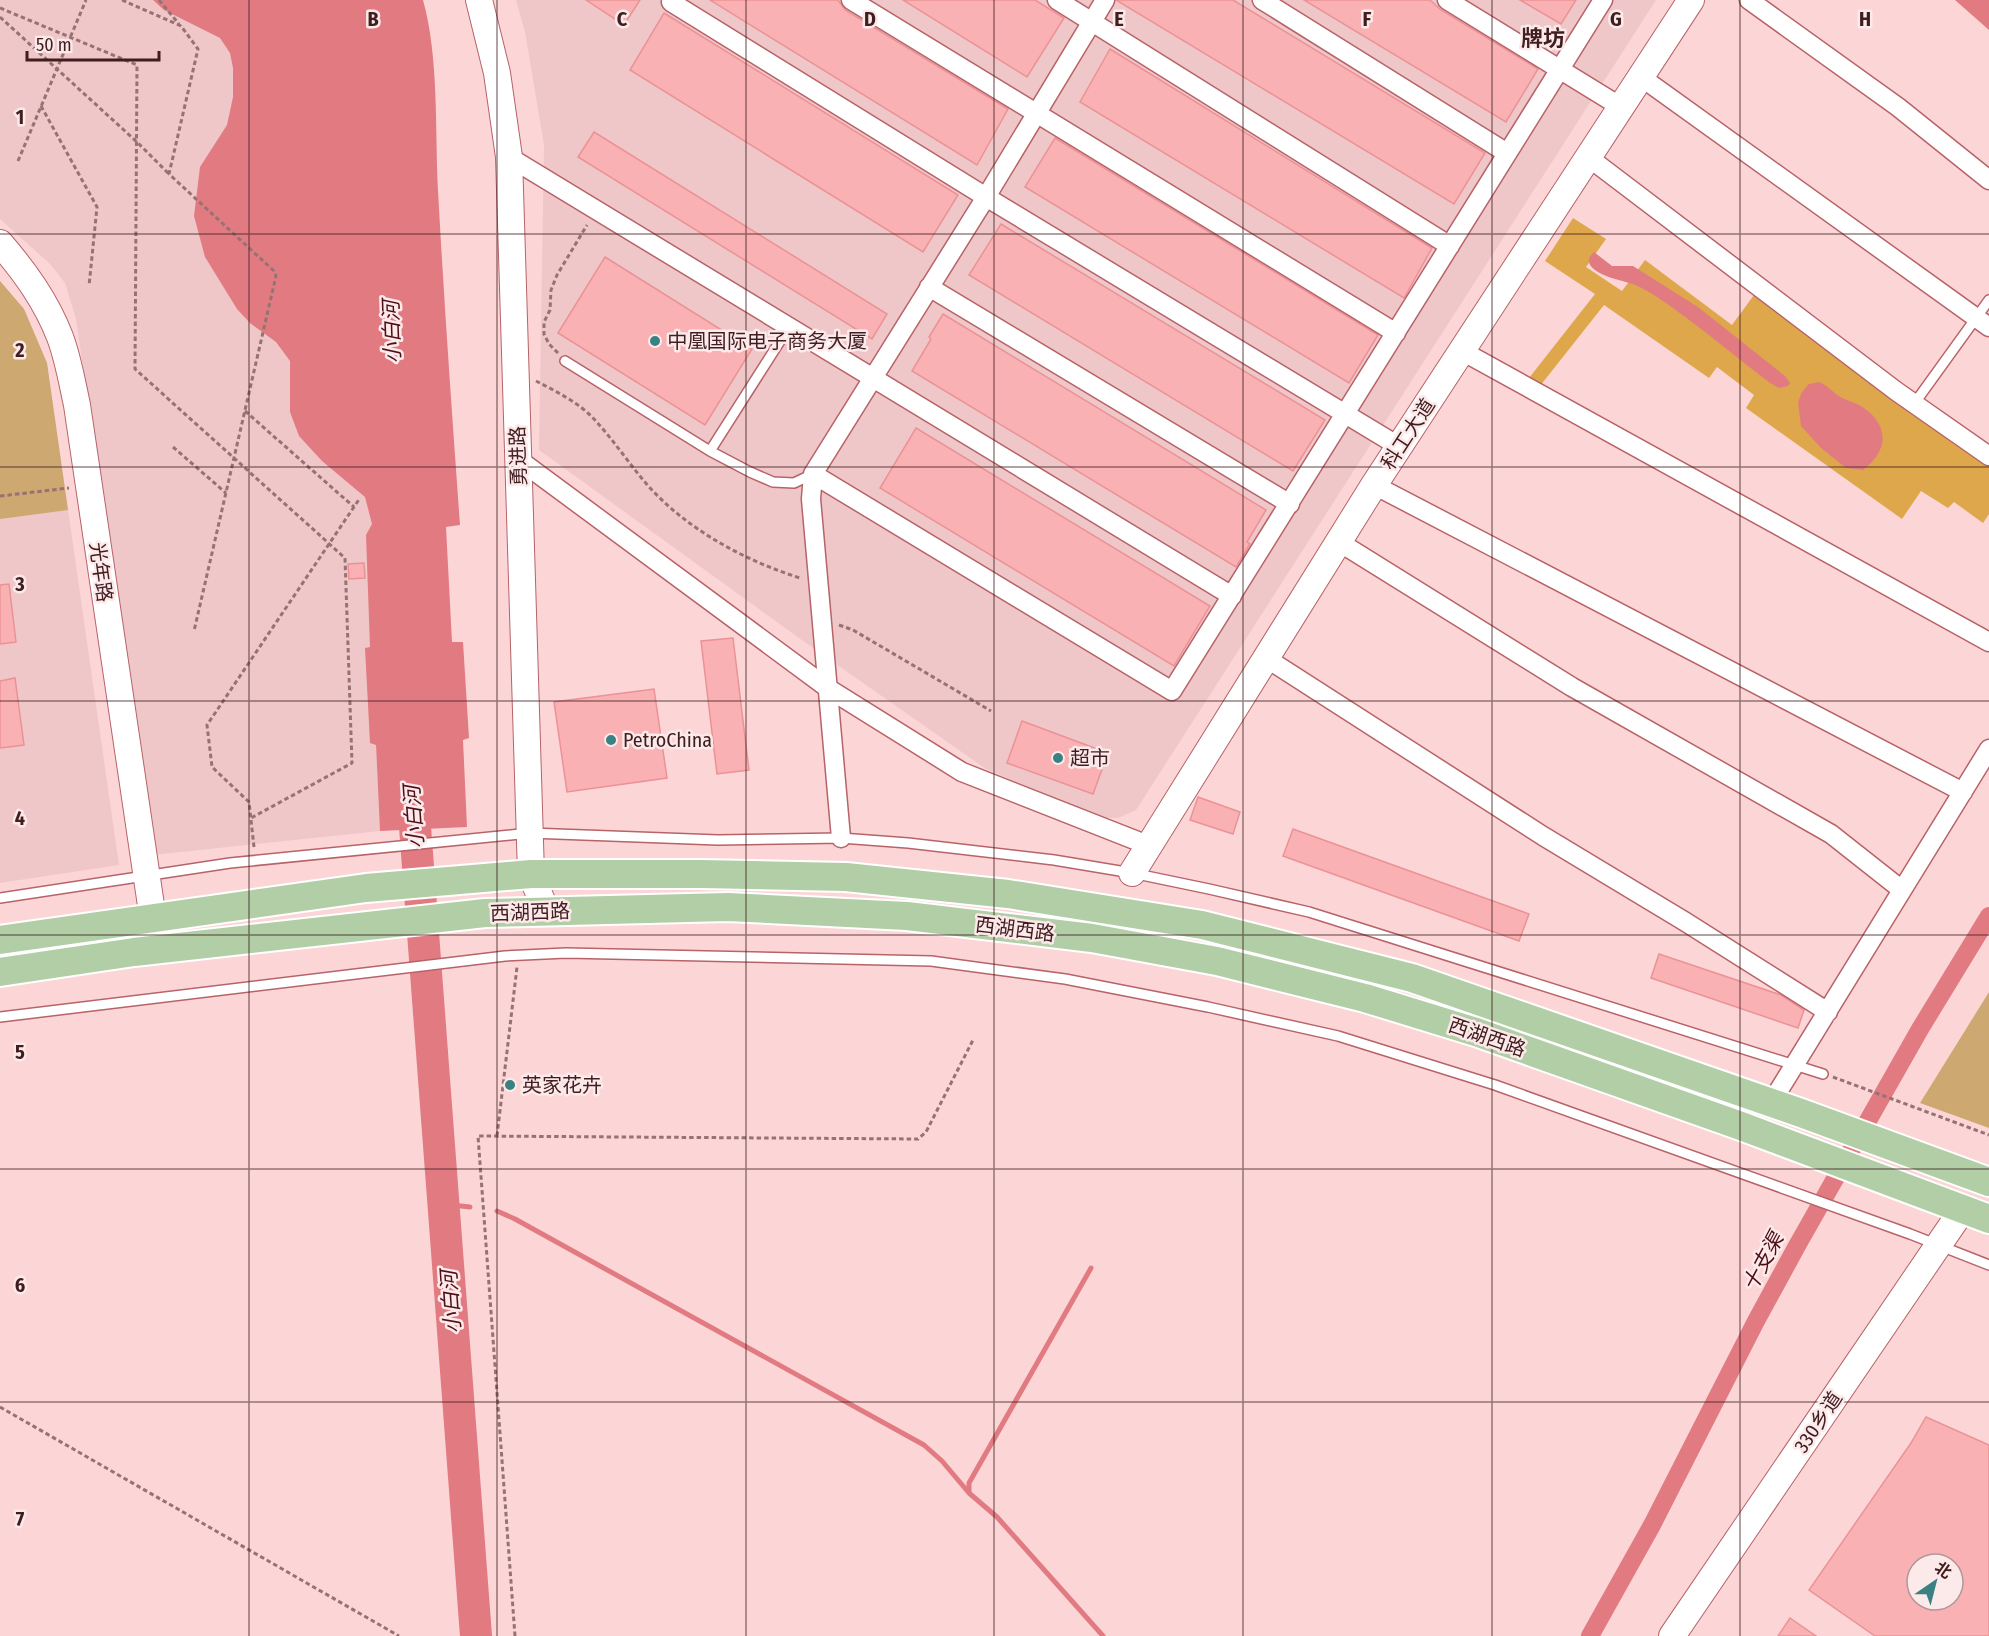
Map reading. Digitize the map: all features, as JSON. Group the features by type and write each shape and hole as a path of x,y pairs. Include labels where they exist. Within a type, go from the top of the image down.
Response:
{"main road":[{"name":"西湖西路","path":"0,940 366,888 531,873 846,877 1008,894 1202,925 1412,978 1801,1113 1989,1182"},
{"name":"西湖西路","path":"0,972 134,952 484,913 546,911 728,908 907,916 1092,938 1217,961 1365,998 1476,1032 1989,1219"}],"street":[{"name":"勇进路","path":"479,0 497,73 509,158 531,873 546,911"},
{"path":"851,0 1396,333"},
{"path":"1057,0 1450,246"},
{"path":"842,838 811,498 813,474 986,197 1105,0"},
{"path":"1262,0 1507,153"},
{"path":"1447,0 1621,107"},
{"path":"813,474 1172,692 1604,0"},
{"name":"科工大道","path":"1132,873 1374,485 1691,0"},
{"path":"1749,0 1898,107 1989,180"},
{"path":"671,2 986,197 1400,447"},
{"path":"1641,77 1983,322"},
{"path":"1588,157 1914,404 1989,456"},
{"path":"509,158 1232,596"},
{"name":"光年路","path":"0,243 42,298 61,338 76,405 89,486 153,919"},
{"path":"929,287 1290,504"},
{"path":"1462,351 1989,642"},
{"path":"518,459 828,689 962,772 1140,842"},
{"path":"1374,485 1963,792"},
{"path":"1339,542 1572,687 1831,834 1902,890"},
{"path":"1266,658 1543,836 1828,1012"},
{"path":"1771,1103 1989,749"},
{"name":"330乡道","path":"1672,1636 1963,1209"}],"lane":[{"path":"1914,404 1983,322 1989,300"},
{"path":"710,450 789,327"},
{"path":"565,361 710,450 772,482 795,483 813,474"},
{"path":"0,898 255,861 530,833 718,840 842,838 908,843 1054,860 1132,873 1209,888 1310,912 1823,1074"},
{"path":"0,1017 380,971 505,957 566,953 931,961 1065,979 1208,1007 1338,1036 1495,1085 1910,1234 1989,1265"}],"path":[{"path":"18,161 86,0"},
{"path":"122,0 181,26"},
{"path":"159,0 198,49 170,174"},
{"path":"0,8 137,64 135,369 345,558 351,763 251,818"},
{"path":"0,17 137,142 274,271 276,276 194,631"},
{"path":"41,106 97,207 89,286"},
{"path":"565,361 549,344 544,334 544,322 550,310 551,290 557,275 596,210"},
{"path":"515,370 554,390 592,416 652,490 679,515 738,553 781,571 819,583"},
{"path":"245,411 354,507"},
{"path":"173,447 226,493"},
{"path":"0,496 89,486"},
{"path":"255,861 249,802 212,767 207,725 360,498"},
{"path":"823,624 844,626 853,630 991,711"},
{"path":"497,1136 519,956"},
{"path":"515,1636 478,1136 918,1139 926,1132 973,1040"},
{"path":"1823,1074 1989,1135"},
{"path":"0,1407 399,1636"}],"shaded area":[{"path":"0,0 321,0 365,116 376,745 380,831 153,855 76,319 65,283 50,264 0,219"},
{"path":"516,0 1656,0 1136,810 1118,818 1102,818 986,769 806,643 539,450 544,145 525,32"},
{"path":"1573,218 1606,239 1586,267 1622,291 1645,260 1732,325 1754,295 1989,465 1989,514 1983,523 1954,502 1948,508 1921,491 1902,519 1746,408 1754,395 1717,367 1709,378 1604,305 1540,386 1529,378 1595,294 1545,261"},
{"path":"0,281 24,309 47,363 119,865 0,883"},
{"path":"0,281 24,309 47,363 68,510 0,519"},
{"path":"1989,992 1989,1128 1920,1103"}],"water":[{"path":"153,0 423,0 432,45 434,69 440,232 460,525 446,527 452,642 463,642 469,738 463,740 467,827 380,831 376,745 370,743 365,648 370,647 366,535 372,524 365,497 322,461 299,436 290,412 290,361 276,342 250,323 237,309 205,257 194,216 200,167 227,125 233,97 233,68 230,53 220,38 164,10"},
{"path":"1955,0 1989,0 1989,30"},
{"path":"1594,252 1612,266 1633,266 1698,307 1785,376 1790,383 1788,386 1779,388 1770,383 1686,317 1651,293 1595,270 1590,266 1589,261"},
{"path":"1819,382 1842,398 1864,408 1872,415 1882,431 1881,447 1871,463 1863,470 1846,468 1821,448 1801,426 1798,402 1802,392 1809,384"}],"building":[{"path":"586,0 640,0 624,25"},
{"path":"710,0 838,0 845,10 1008,109 977,165"},
{"path":"903,0 1035,0 1064,18 1027,77"},
{"path":"1116,0 1233,0 1485,153 1454,204"},
{"path":"1304,0 1430,0 1441,10 1538,69 1506,122"},
{"path":"1520,0 1576,0 1561,24"},
{"path":"664,13 958,195 923,252 630,70"},
{"path":"1110,49 1432,248 1404,298 1080,102"},
{"path":"594,132 887,314 872,339 578,157"},
{"path":"1055,138 1378,335 1349,383 1025,187"},
{"path":"1001,224 1325,420 1293,471 969,275"},
{"name":"中凰国际电子商务大厦","path":"605,257 752,349 705,425 558,333"},
{"path":"943,314 1266,510 1247,542 1250,544 1236,567 912,371"},
{"path":"916,428 1210,606 1174,666 880,488"},
{"path":"364,563 365,578 349,579 348,564"},
{"path":"9,584 16,642 0,644 0,585"},
{"path":"733,638 749,770 717,774 701,641"},
{"path":"15,678 24,745 0,748 0,681"},
{"name":"PetroChina","path":"654,689 667,778 567,792 554,702"},
{"name":"超市","path":"1022,721 1108,753 1093,794 1007,763"},
{"path":"1198,797 1240,812 1233,834 1190,820"},
{"path":"1293,829 1529,914 1519,941 1283,856"},
{"path":"1659,954 1781,995 1804,1010 1798,1028 1651,978"},
{"path":"1926,1417 1989,1445 1989,1636 1875,1636 1809,1590 1911,1443"},
{"path":"1790,1618 1816,1636 1778,1636"}],"waterway":[{"name":"小白河","path":"412,787 476,1636"},
{"name":"十支渠","path":"1590,1636 1652,1525 1798,1244 1920,1029 1989,916"},
{"path":"443,1204 470,1207"},
{"path":"497,1211 924,1445 942,1461 969,1493"},
{"path":"1091,1268 969,1483 969,1493 997,1517 1103,1636"}],"place":[{"name":"中凰国际电子商务大厦","path":"655,341"},
{"name":"PetroChina","path":"611,740"},
{"name":"超市","path":"1058,758"},
{"name":"英家花卉","path":"510,1085"}],"district":[{"name":"牌坊","path":"1543,38"}]}
